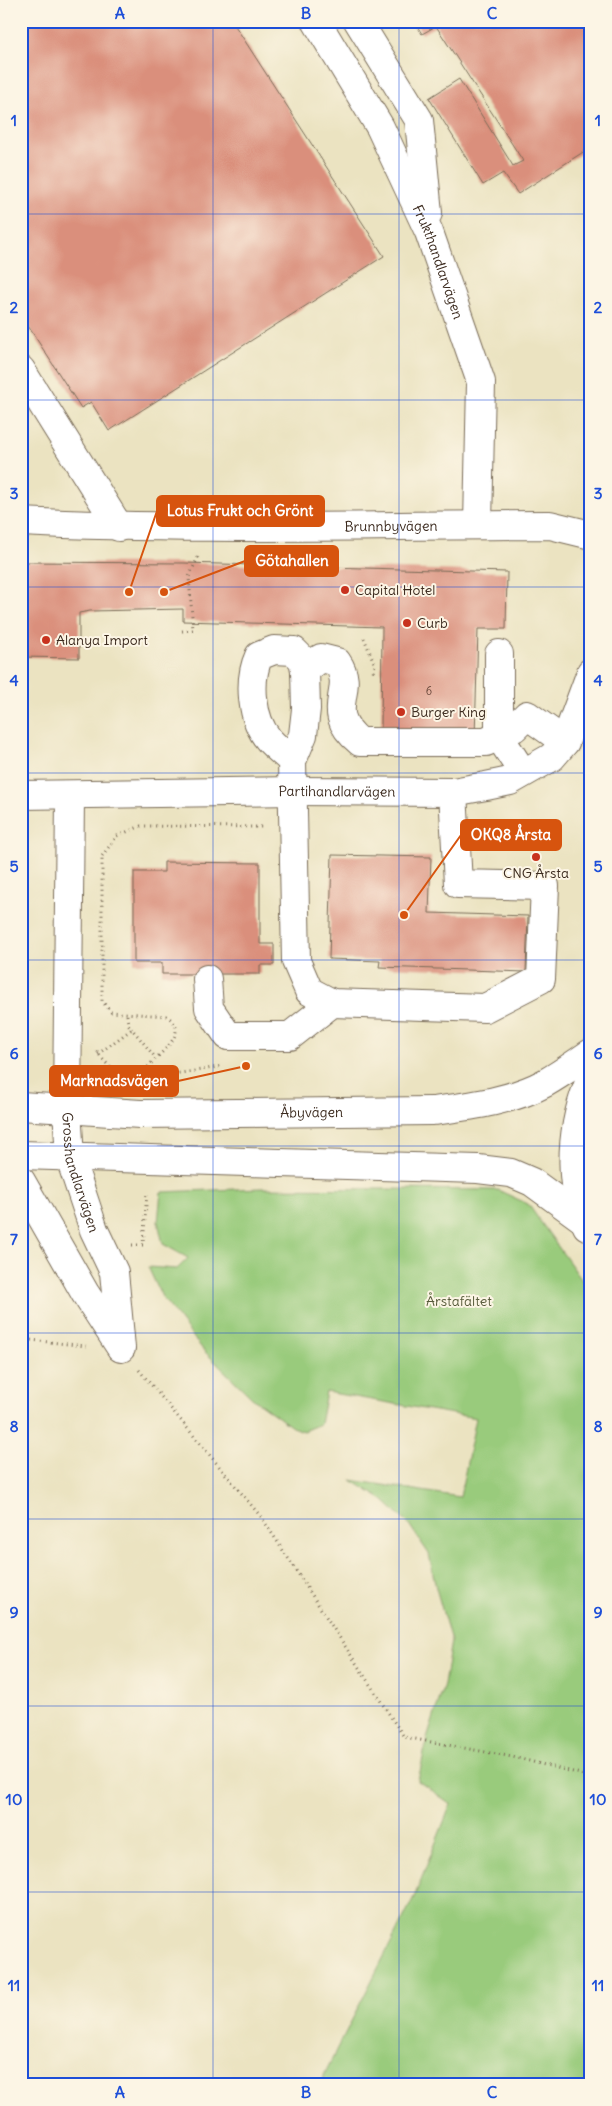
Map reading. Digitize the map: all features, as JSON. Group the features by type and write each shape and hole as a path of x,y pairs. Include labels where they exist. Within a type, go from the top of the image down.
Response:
{"street":[{"name":"Frukthandlarvägen","path":"316,21 380,127 429,232 481,382 478,525"},
{"path":"358,21 419,120 429,232"},
{"path":"21,370 120,527"},
{"name":"Brunnbyvägen","path":"21,522 120,527 550,525 591,535"},
{"path":"292,761 268,739 256,716 253,668 259,656 274,650 294,651 303,660 305,670 306,709 303,735 292,761 296,961 309,991 332,1003 485,1008 541,979 545,886 458,884 453,792"},
{"path":"500,654 499,736 523,773"},
{"path":"305,670 321,658 337,662 343,670 344,684 340,716 346,730 360,742 486,742 514,728 527,715 566,742"},
{"name":"Partihandlarvägen","path":"21,795 453,792 510,780 552,757 566,742 591,672"},
{"name":"Grosshandlarvägen","path":"70,796 67,1109 70,1158 94,1230 114,1272 121,1348"},
{"path":"207,979 209,1008 228,1036 290,1036 332,1003"},
{"name":"Åbyvägen","path":"21,1106 140,1114 433,1111 472,1106 509,1097 544,1084 591,1053"},
{"path":"588,1227 576,1189 574,1157 576,1125 591,1078"},
{"path":"21,1155 70,1158 478,1168 511,1174 532,1182 588,1227"},
{"path":"21,1181 85,1294 121,1348"}],"path":[{"path":"182,631 193,630 189,577 195,564"},
{"path":"148,1067 177,1034 177,1027 173,1020 166,1016 127,1015 111,1012 102,1001 102,856 117,836 141,826 266,828"},
{"path":"127,1015 128,1024 155,1058"},
{"path":"132,1029 98,1054 109,1066 124,1073 184,1074 222,1066"},
{"path":"143,1245 147,1192"},
{"path":"21,1339 121,1348 262,1518 404,1737 513,1757 581,1774 591,1782"}],"green space":[{"name":"Årstafältet","path":"262,1188 498,1190 528,1204 591,1293 591,2085 319,2085 415,1895 451,1804 418,1781 427,1739 444,1685 451,1641 436,1588 429,1554 408,1523 383,1500 351,1480 460,1497 476,1418 326,1392 320,1424 303,1431 292,1427 252,1398 204,1351 162,1297 148,1267 177,1269 188,1258 163,1244 158,1222 161,1192"}],"building":[{"path":"21,21 232,21 384,256 109,431 91,402 81,408 21,315"},
{"path":"414,21 591,21 591,147 518,194 503,173 483,185 429,98 459,79 513,166 523,161 436,26 422,34"},
{"path":"21,562 184,563 507,572 506,629 478,629 475,737 381,734 382,627 183,621 183,609 90,611 79,613 79,658 21,657"},
{"path":"332,855 431,857 429,913 528,916 526,972 379,967 380,961 329,959"},
{"path":"164,862 260,863 260,944 274,944 274,965 260,965 260,974 162,974 162,963 134,963 134,872 164,872"}],"place":[{"name":"Capital Hotel","path":"345,590"},
{"name":"Lotus Frukt och Grönt","path":"129,592"},
{"name":"Götahallen","path":"164,592"},
{"name":"Curb","path":"407,623"},
{"name":"Alanya Import","path":"46,640"},
{"name":"Burger King","path":"401,712"},
{"name":"CNG Årsta","path":"536,857"},
{"name":"OKQ8 Årsta","path":"404,915"},
{"name":"Marknadsvägen","path":"246,1066"}]}
